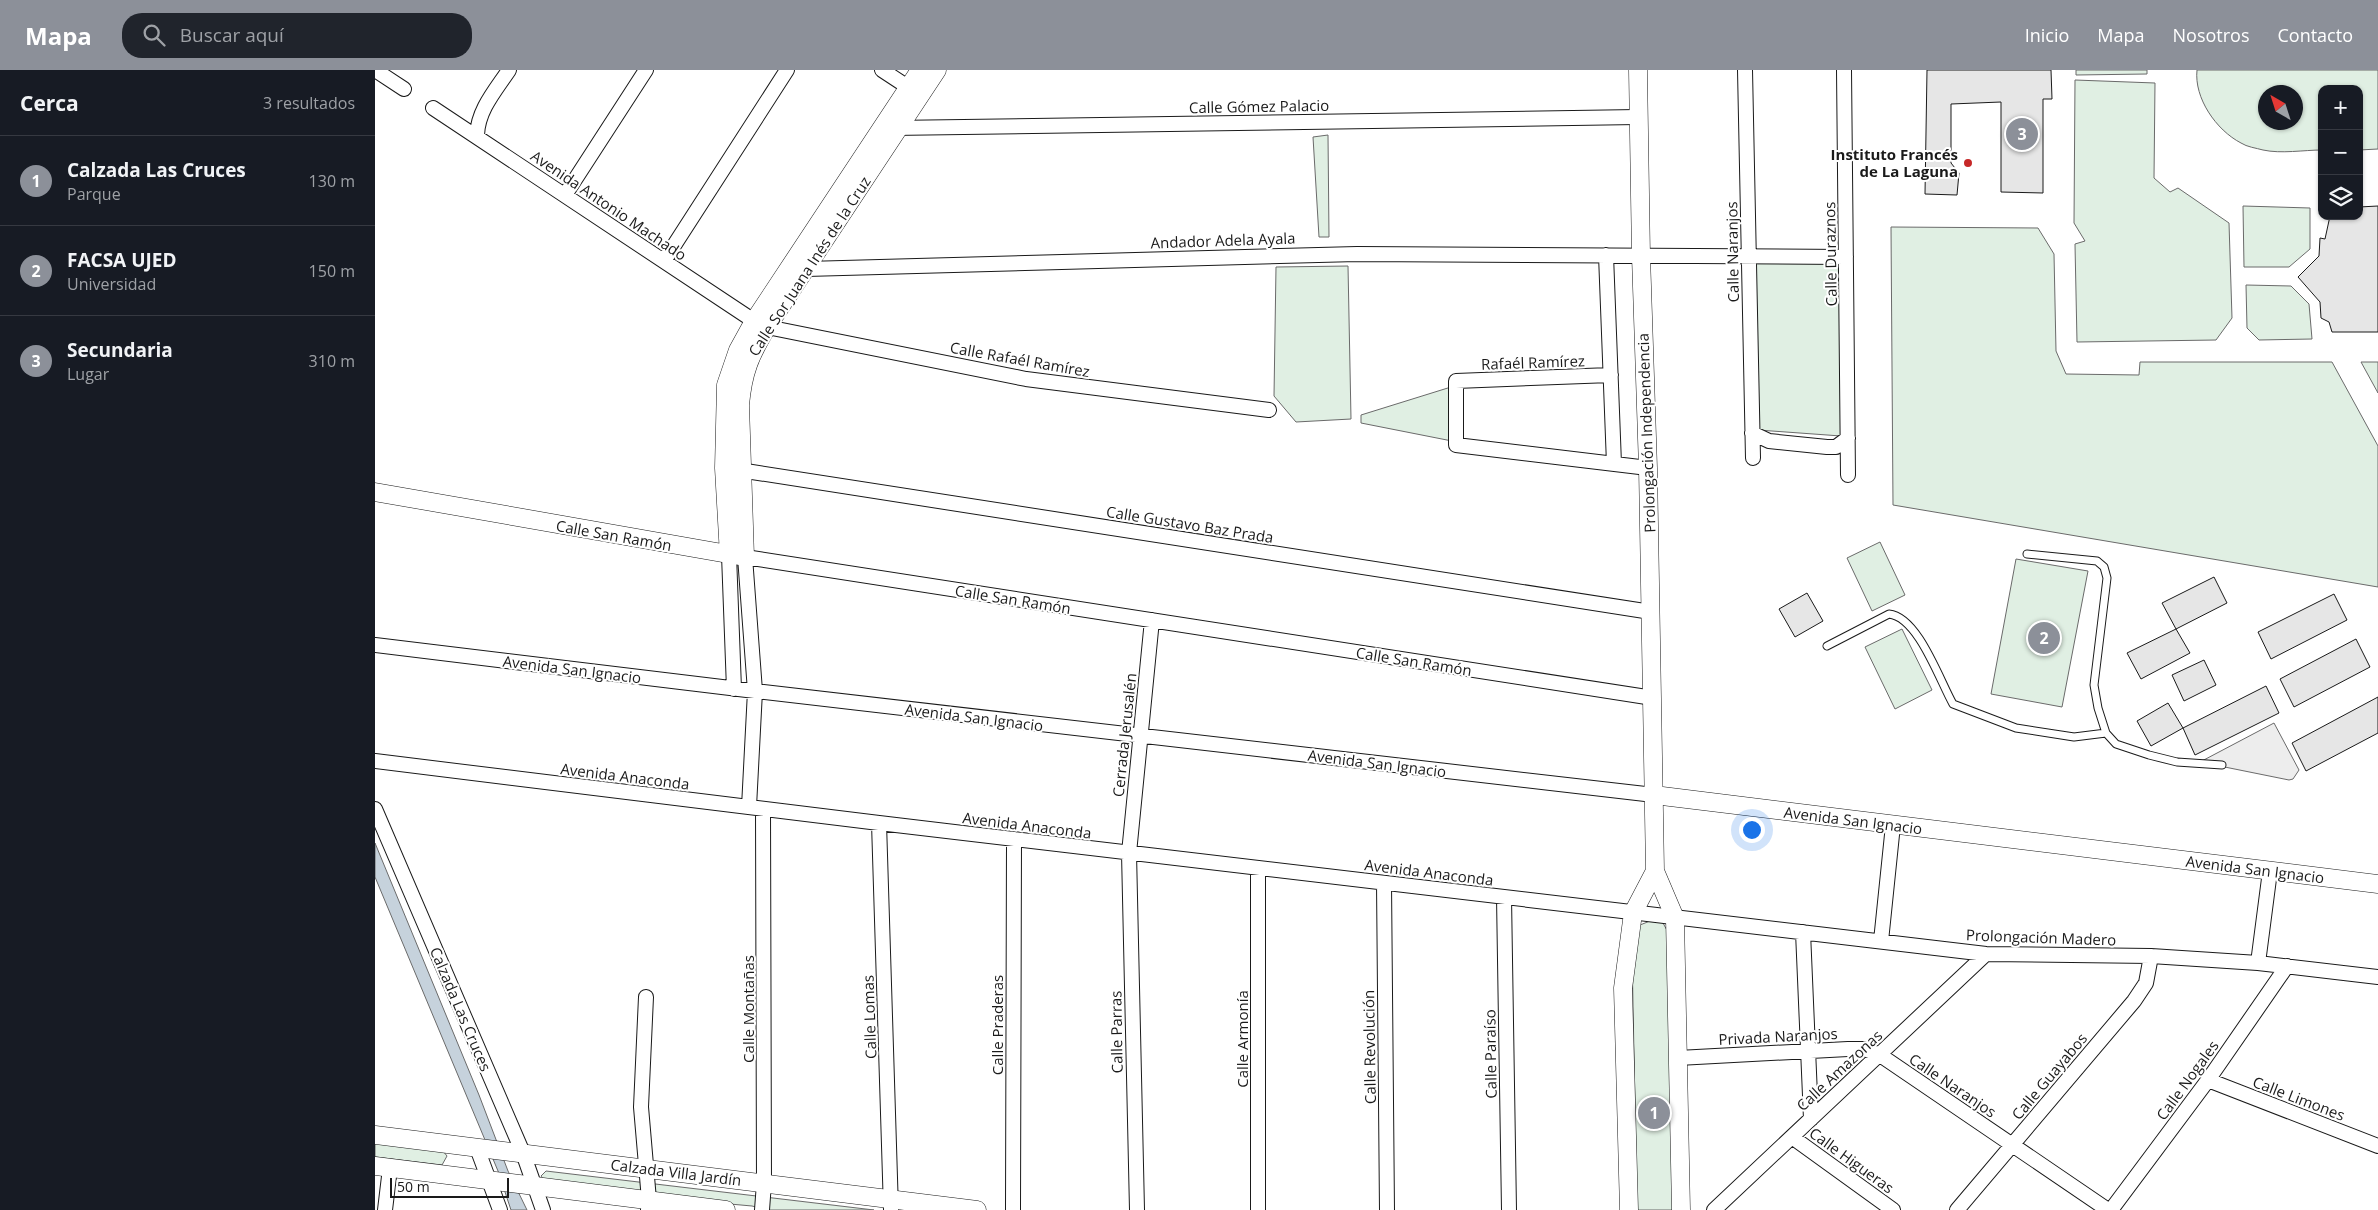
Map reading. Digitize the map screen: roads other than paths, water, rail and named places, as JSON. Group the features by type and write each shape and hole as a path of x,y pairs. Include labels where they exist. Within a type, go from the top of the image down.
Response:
{"street":[{"path":"375,70 403,89"},
{"path":"477,135 477,122 483,109 509,70"},
{"path":"565,195 646,70"},
{"path":"664,261 787,70"},
{"path":"882,70 915,91"},
{"name":"Calle Sor Juana Inés de la Cruz","path":"734,689 737,556 733,469 726,385 738,350 806,269 898,128 915,91 921,70"},
{"name":"Calle Sor Juana Inés de la Cruz","path":"761,324 881,128 937,70"},
{"name":"Prolongación Independencia","path":"1638,70 1653,698 1653,795"},
{"name":"Calle Naranjos","path":"1745,70 1752,433"},
{"name":"Calle Duraznos","path":"1844,70 1848,475"},
{"name":"Avenida Antonio Machado","path":"433,108 477,135 761,324"},
{"name":"Calle Gómez Palacio","path":"881,128 1638,117"},
{"path":"1606,254 1614,464 1648,468"},
{"name":"Andador Adela Ayala","path":"806,269 1266,255 1606,254 1641,256 1846,257"},
{"name":"Calle Rafaél Ramírez","path":"761,324 1026,379 1269,410"},
{"name":"Rafaél Ramírez","path":"1611,375 1456,381 1456,445 1614,464"},
{"path":"1753,458 1752,433 1769,441 1827,447 1836,447 1848,438"},
{"name":"Calle Gustavo Baz Prada","path":"733,469 1651,612"},
{"name":"Calle San Ramón","path":"375,492 737,556 1653,698"},
{"name":"Calle Sor Juana Inés de la Cruz","path":"737,556 755,691"},
{"name":"Cerrada Jerusalén","path":"1129,853 1139,736 1152,620"},
{"name":"Avenida San Ignacio","path":"375,645 734,689 1653,795 2378,884"},
{"name":"Calle Montañas","path":"755,691 765,1183 762,1210"},
{"name":"Avenida Anaconda","path":"375,761 879,824 1675,918"},
{"path":"1653,795 1655,871 1675,918 1681,1210"},
{"name":"Calzada Las Cruces","path":"375,808 523,1153 543,1210"},
{"name":"Calle Lomas","path":"879,824 891,1205"},
{"path":"1881,942 1893,825"},
{"name":"Calle Praderas","path":"1013,839 1013,1210"},
{"name":"Calle Parras","path":"1129,853 1137,1210"},
{"name":"Calle Armonía","path":"1258,1210 1259,868"},
{"path":"1629,1210 1623,988 1633,913 1655,871"},
{"path":"2258,963 2270,871"},
{"name":"Calle Revolución","path":"1384,883 1387,1210"},
{"name":"Calle Paraíso","path":"1504,898 1509,1210"},
{"name":"Prolongación Madero","path":"1675,918 1986,954 2151,956 2258,963 2378,977"},
{"path":"1803,932 1811,1119"},
{"name":"Calle Amazonas","path":"1714,1210 1986,954"},
{"name":"Calle Guayabos","path":"1957,1210 2134,1001 2146,983 2151,956"},
{"name":"Calle Nogales","path":"2109,1210 2208,1080 2287,966"},
{"path":"646,997 641,1107 648,1205"},
{"name":"Privada Naranjos","path":"1678,1058 1856,1049 1880,1055"},
{"name":"Calle Naranjos","path":"1880,1055 2109,1210"},
{"name":"Calle Limones","path":"2208,1080 2378,1146"},
{"name":"Calzada Villa Jardín","path":"375,1135 765,1183 891,1205 977,1210"},
{"name":"Calle Higueras","path":"1792,1137 1893,1210"},
{"path":"477,1148 501,1210"},
{"path":"383,1167 385,1210"},
{"name":"Calzada Villa Jardín","path":"383,1167 533,1186 648,1205 726,1210"}],"lane":[{"path":"2027,554 2097,561 2104,567 2107,578 2094,685 2098,708 2106,732 2115,744 2177,762 2222,765"},
{"path":"1827,646 1889,614 1899,615 1912,627 1923,644 1953,704 2016,728 2074,737 2106,732"}],"place":[{"name":"Secundaria","path":"2022,134"},
{"name":"Instituto Francés de La Laguna","path":"1968,163"},
{"name":"FACSA UJED","path":"2044,638"},
{"name":"Calzada Las Cruces","path":"1654,1113"}]}
